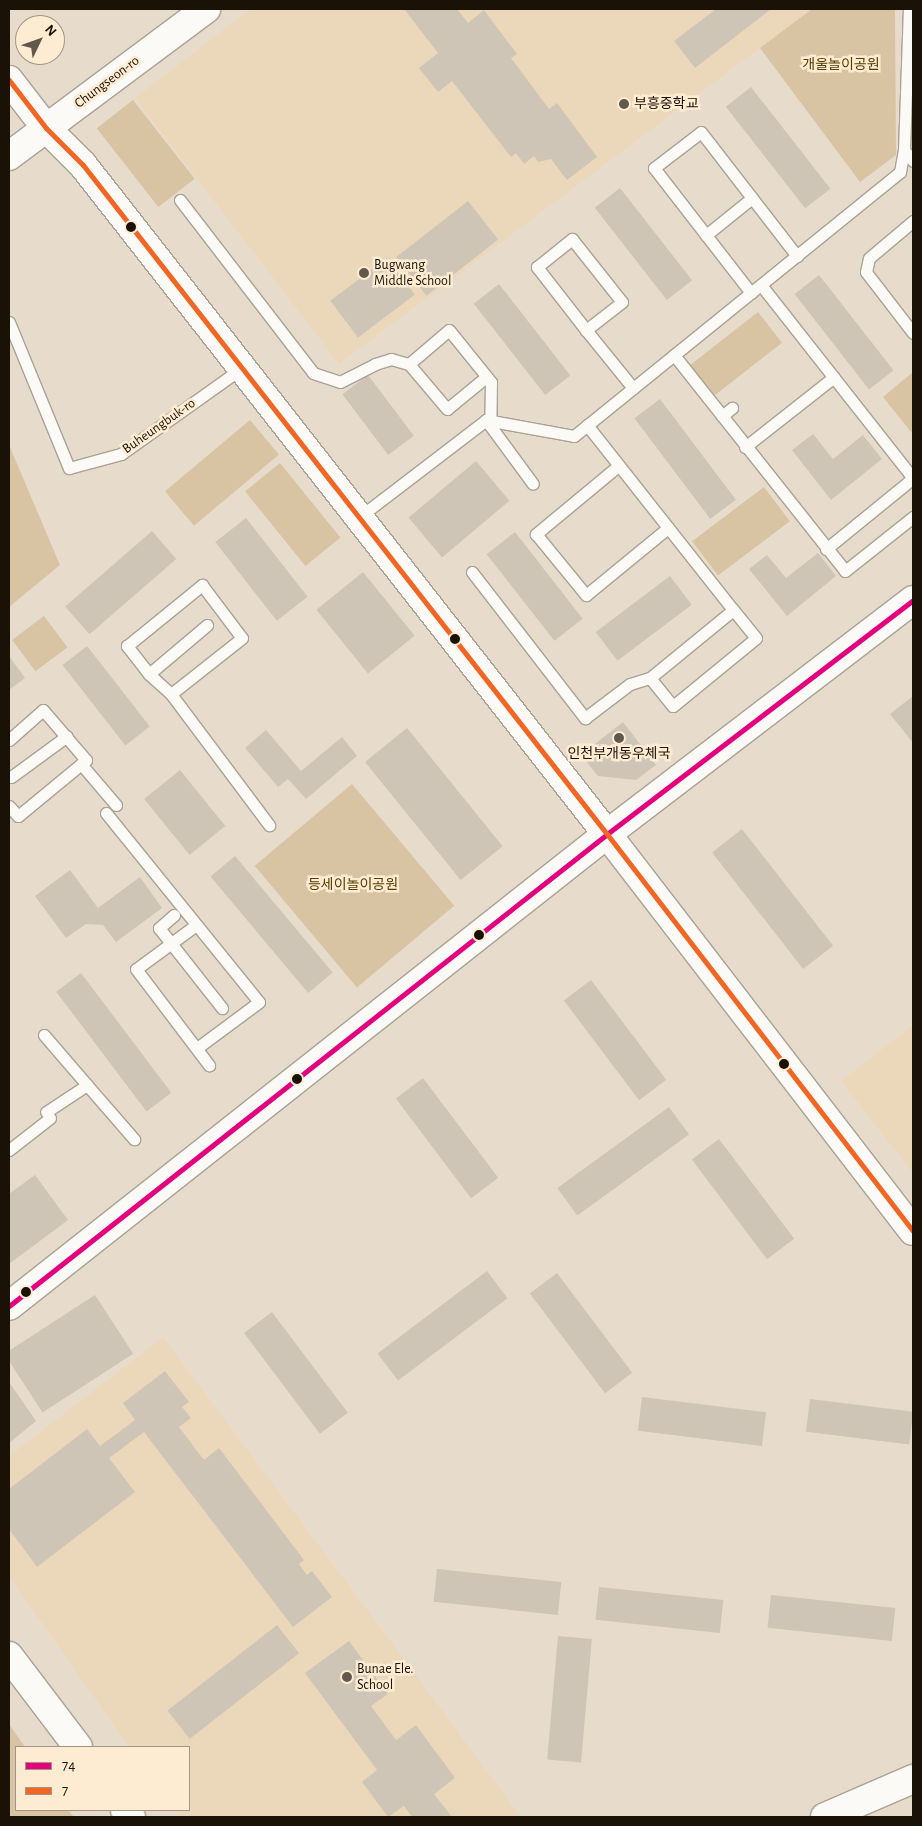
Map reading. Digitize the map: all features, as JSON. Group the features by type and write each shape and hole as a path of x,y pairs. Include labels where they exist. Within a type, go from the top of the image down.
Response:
{"street":[{"name":"Chungseon-ro","path":"9,156 206,9"},
{"path":"9,80 46,128 83,165 607,834 913,1231"},
{"path":"9,1306 607,834 913,600"},
{"path":"9,1656 77,1746"},
{"path":"825,1817 913,1779"}],"lane":[{"path":"358,518 488,420 574,436 900,172 904,150 911,60 909,9"},
{"path":"751,293 654,168 701,132 797,256"},
{"path":"904,150 913,161"},
{"path":"706,235 752,198"},
{"path":"180,200 313,373 340,382 391,359 409,364 447,409 486,377"},
{"path":"913,222 869,258 866,272 913,333"},
{"path":"586,330 622,302 572,239 537,267 586,330 633,388"},
{"path":"761,285 913,478 826,549"},
{"name":"Buheungbuk-ro","path":"9,322 69,468 120,454 242,368"},
{"path":"409,364 449,330 490,382 488,420 533,484"},
{"path":"674,354 745,447 845,571 913,517"},
{"path":"745,447 834,377"},
{"path":"722,416 732,408"},
{"path":"587,425 756,638 673,706 650,678"},
{"path":"618,466 536,534 586,595 668,528"},
{"path":"472,572 585,718 630,684 650,678 733,610"},
{"path":"171,694 242,638 202,585 127,646 149,674 171,694 268,825"},
{"path":"149,674 207,625"},
{"path":"9,740 43,710 86,760 18,816 9,806"},
{"path":"12,777 67,736"},
{"path":"81,764 116,805"},
{"path":"106,812 259,1002 197,1048"},
{"path":"174,915 159,928 222,1008"},
{"path":"196,925 136,969 209,1065"},
{"path":"44,1035 134,1139"},
{"path":"9,1149 86,1085"}],"shaded area":[{"name":"Bugwang Middle School","path":"250,9 812,9 339,364 135,98"},
{"path":"913,1025 913,1173 841,1081"},
{"path":"163,1337 521,1817 181,1817 177,1811 190,1811 190,1746 128,1746 9,1576 9,1456"}],"green space":[{"name":"개울놀이공원","path":"812,9 895,9 896,155 860,182 760,48"},
{"path":"133,100 195,179 158,207 97,128"},
{"path":"758,312 782,343 713,397 689,366"},
{"path":"913,372 913,430 911,432 883,397"},
{"path":"250,420 279,454 194,526 165,491"},
{"path":"9,445 60,565 9,607"},
{"path":"280,463 340,538 305,566 245,491"},
{"path":"764,487 790,521 718,576 692,541"},
{"path":"44,616 67,647 36,671 12,640"},
{"name":"등세이놀이공원","path":"352,784 454,906 357,987 255,866"},
{"path":"9,1724 24,1746 15,1746 15,1811 69,1811 74,1817 9,1817"}],"building":[{"path":"404,9 457,9 468,23 484,10 517,54 511,58 549,109 557,103 597,157 567,180 551,159 538,162 534,156 524,164 516,153 511,157 452,81 438,92 419,68 438,53"},
{"path":"716,9 771,9 695,68 674,41"},
{"path":"751,87 830,189 805,208 726,107"},
{"path":"620,188 692,280 667,300 595,208"},
{"path":"468,201 498,240 426,296 396,257"},
{"path":"387,258 415,295 358,337 330,301"},
{"path":"819,275 893,370 869,389 795,294"},
{"path":"499,284 570,375 545,395 474,304"},
{"path":"368,375 414,436 388,455 342,394"},
{"path":"660,399 736,500 710,519 634,418"},
{"path":"813,434 833,459 863,435 882,459 831,500 792,450"},
{"path":"476,461 509,501 442,557 409,518"},
{"path":"246,518 308,597 277,621 215,542"},
{"path":"152,531 176,559 89,634 65,606"},
{"path":"515,532 583,619 554,641 487,554"},
{"path":"818,553 836,576 787,616 749,569 767,555 786,578"},
{"path":"363,572 415,636 368,673 316,610"},
{"path":"670,576 692,605 617,661 596,632"},
{"path":"87,646 150,726 125,745 63,665"},
{"path":"9,656 25,678 9,690"},
{"path":"913,696 913,743 890,714"},
{"name":"인천부개동우체국","path":"623,722 656,765 636,780 598,776 581,755"},
{"path":"407,728 503,846 461,880 365,762"},
{"path":"266,730 301,771 342,737 357,756 306,799 288,779 278,787 245,748"},
{"path":"180,770 225,826 190,855 144,799"},
{"path":"742,829 833,946 803,969 712,852"},
{"path":"235,856 333,972 308,993 210,877"},
{"path":"70,870 98,908 140,877 162,908 116,942 103,925 86,924 66,938 35,896"},
{"path":"81,973 171,1093 147,1111 56,992"},
{"path":"591,980 666,1080 639,1100 564,1000"},
{"path":"423,1078 498,1178 471,1198 396,1098"},
{"path":"669,1107 689,1135 577,1216 557,1188"},
{"path":"719,1139 794,1239 767,1259 692,1159"},
{"path":"35,1175 68,1220 9,1264 9,1194"},
{"path":"487,1271 507,1298 398,1381 378,1353"},
{"path":"557,1273 632,1373 605,1393 530,1293"},
{"path":"95,1295 133,1354 43,1413 9,1361 9,1351"},
{"path":"272,1312 348,1413 320,1434 244,1333"},
{"path":"165,1371 189,1402 182,1407 191,1418 179,1427 204,1460 219,1448 304,1560 299,1564 307,1575 312,1571 332,1597 293,1627 144,1432 109,1458 135,1492 37,1567 9,1529 9,1489 87,1429 100,1446 135,1420 123,1403"},
{"path":"9,1382 36,1421 9,1443"},
{"path":"642,1397 766,1412 762,1446 638,1431"},
{"path":"810,1399 913,1412 909,1444 806,1432"},
{"path":"437,1569 561,1582 558,1615 434,1602"},
{"path":"599,1587 723,1600 720,1633 596,1620"},
{"path":"771,1595 895,1608 892,1641 768,1628"},
{"path":"277,1625 299,1653 190,1739 167,1711"},
{"path":"558,1636 592,1639 581,1762 547,1760"},
{"path":"349,1641 388,1694 371,1706 396,1740 416,1725 455,1778 434,1794 452,1817 412,1817 404,1806 388,1817 362,1782 377,1770 305,1673"}],"transit line":[{"name":"7","path":"9,80 46,128 83,165 607,834 913,1231"},
{"name":"74","path":"9,1306 607,834 913,600"}],"place":[{"name":"부흥중학교","path":"624,104"},
{"name":"Bugwang Middle School","path":"364,273"},
{"name":"인천부개동우체국","path":"619,738"},
{"name":"Bunae Ele. School","path":"347,1677"}]}
